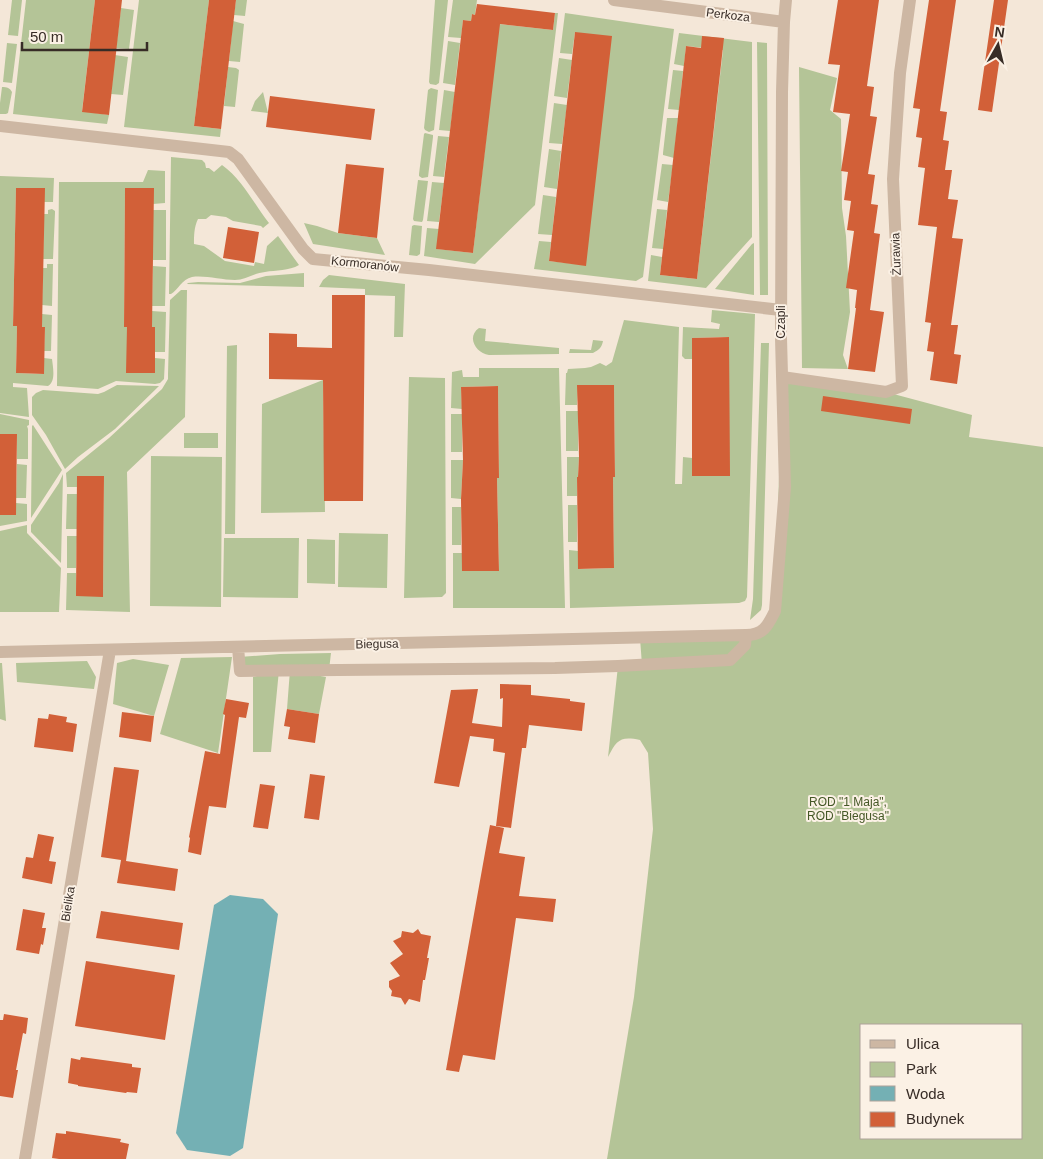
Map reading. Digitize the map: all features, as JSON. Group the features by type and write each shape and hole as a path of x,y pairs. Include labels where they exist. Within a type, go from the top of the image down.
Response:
{"street":[{"name":"Perkoza","path":"614,0 784,22"},
{"name":"Czapli","path":"238,647 240,671 555,668 730,660 745,645 750,635 767,626 775,610 784,487 782,92 786,0"},
{"name":"Żurawia","path":"782,377 886,392 902,386 893,178 900,73 910,0"},
{"name":"Kormoranów","path":"0,126 229,152 238,159 302,249 313,259 429,270 782,310"},
{"name":"Biegusa","path":"0,652 750,635"},
{"name":"Bielika","path":"25,1159 110,650"}],"green space":[{"path":"12,0 22,0 18,36 8,35"},
{"path":"26,0 95,0 82,111 109,115 107,124 13,114"},
{"path":"139,0 209,0 194,126 221,129 220,137 124,127"},
{"path":"236,0 247,0 245,16 234,15"},
{"path":"435,0 448,0 439,83 436,85 429,82"},
{"path":"453,0 477,0 475,15 472,14 471,21 463,20 461,38 448,37"},
{"path":"121,8 134,10 129,49 116,48"},
{"path":"555,13 558,13 535,205 475,264 424,256 427,228 439,229 437,249 473,253 499,24 553,30"},
{"path":"565,13 674,29 643,277 636,281 534,269 539,241 551,242 549,261 585,265 575,32 572,54 560,53"},
{"path":"233,21 244,24 240,62 229,61"},
{"path":"679,33 752,42 752,237 706,288 648,281 651,255 662,257 660,275 697,279 723,50 686,46 684,66 674,64"},
{"path":"448,41 460,43 455,85 443,83"},
{"path":"757,42 767,43 768,295 760,295"},
{"path":"7,43 17,44 12,83 3,82"},
{"path":"115,55 128,57 123,95 111,94"},
{"path":"559,58 572,60 567,98 554,96"},
{"path":"228,67 239,70 235,107 224,106"},
{"path":"799,67 837,78 830,110 841,119 842,208 846,236 850,312 843,355 848,369 802,368"},
{"path":"673,70 683,71 679,110 668,109"},
{"path":"2,87 8,88 12,92 8,113 6,114 0,114"},
{"path":"431,88 438,90 434,130 429,132 424,128 428,90"},
{"path":"444,90 455,92 450,131 439,130"},
{"path":"263,92 268,113 251,111 255,101"},
{"path":"554,103 567,105 562,144 549,143"},
{"path":"667,118 678,118 674,158 663,155"},
{"path":"425,133 433,135 433,137 428,177 422,178 419,174"},
{"path":"438,136 449,137 444,177 433,176"},
{"path":"549,149 561,151 557,189 544,187"},
{"path":"171,157 202,160 206,168 214,172 222,165 242,184 269,223 263,228 233,221 226,217 211,215 206,219 198,219 195,228 194,244 204,246 225,261 254,266 255,262 264,264 267,246 278,236 299,265 239,280 192,277 185,280 174,292 169,294"},
{"path":"662,164 673,165 668,202 657,200"},
{"path":"148,170 165,171 165,203 153,204 125,188 124,326 127,327 127,373 154,373 155,358 165,359 164,379 160,383 155,384 116,381 98,389 57,386 59,182 143,182"},
{"path":"0,176 54,178 53,202 44,202 44,188 16,188 13,326 17,326 16,373 44,374 44,358 52,359 53,370 53,378 48,386 13,383 13,387 27,388 29,417 0,413"},
{"path":"418,180 428,181 422,222 414,221 413,219"},
{"path":"432,182 444,183 439,222 427,221"},
{"path":"543,195 556,197 552,235 538,234"},
{"path":"52,209 55,211 53,259 43,259 44,214 48,214 48,210"},
{"path":"657,209 667,210 663,249 652,248"},
{"path":"153,210 166,210 166,260 153,260"},
{"path":"304,223 338,233 377,238 385,255 313,244"},
{"path":"412,226 422,226 420,254 417,256 409,255"},
{"path":"754,243 754,295 715,289 752,244"},
{"path":"47,264 53,264 52,306 42,305 43,268 47,268"},
{"path":"153,266 166,267 165,306 152,306"},
{"path":"304,273 304,287 187,284 198,282 240,283 266,276"},
{"path":"329,275 405,284 403,337 394,337 395,296 365,295 365,289 319,287"},
{"path":"181,290 187,290 185,417 127,472 130,612 66,610 67,573 76,573 77,596 103,596 104,476 77,476 77,487 67,487 66,473 109,438 162,389 168,379 170,300"},
{"path":"712,310 755,314 747,597 745,601 739,603 570,608 569,550 578,551 578,569 614,568 614,385 578,385 577,405 565,405 566,373 568,369 591,367 600,363 606,366 612,362 624,320 679,327 675,484 682,484 683,457 692,458 728,337 692,338 692,359 685,359 682,356 683,327 719,329 720,324 711,322"},
{"path":"152,311 166,312 165,352 155,352 155,327 152,327"},
{"path":"42,314 52,315 51,351 44,351 45,327 42,327"},
{"path":"479,328 486,329 485,341 559,348 559,354 484,354 477,348 473,340 475,332"},
{"path":"593,340 603,341 601,347 595,352 569,353 570,349 591,350"},
{"path":"761,343 769,343 762,605 761,610 750,620 753,599"},
{"path":"237,345 235,534 225,534 227,346"},
{"path":"479,368 559,368 565,608 453,608 453,553 462,553 462,571 499,570 498,386 461,387 462,409 451,408 452,372 462,370 463,377 479,377"},
{"path":"409,377 445,378 446,593 442,597 404,598"},
{"name":"ROD \"1 Maja\", ROD \"Biegusa\"","path":"782,377 886,392 972,415 969,437 1043,447 1043,1159 607,1159 634,997 653,829 648,753 640,740 623,739 617,743 608,757 618,666 642,665 640,638 755,635 775,610"},
{"path":"323,380 325,512 261,513 262,404"},
{"path":"117,385 159,386 115,429 65,469 46,435 32,415 32,397 43,390 98,394"},
{"path":"566,411 578,411 578,451 566,451"},
{"path":"0,414 29,420 29,425 27,426 28,459 17,459 17,434 0,434"},
{"path":"451,414 462,414 462,452 451,452"},
{"path":"32,426 62,470 31,518"},
{"path":"184,433 218,433 218,448 184,448"},
{"path":"151,456 222,457 221,607 150,606"},
{"path":"567,457 579,457 577,496 567,496"},
{"path":"451,460 463,460 461,499 451,498"},
{"path":"17,464 27,465 26,498 16,498"},
{"path":"63,474 61,563 31,532 31,525"},
{"path":"67,494 77,494 77,529 66,529"},
{"path":"16,503 27,504 27,521 0,526 0,515 16,515"},
{"path":"568,505 577,505 577,542 568,542"},
{"path":"452,507 461,507 461,545 452,545"},
{"path":"27,525 27,533 61,568 59,612 0,612 0,531"},
{"path":"339,533 388,534 387,588 338,587"},
{"path":"67,536 77,536 76,568 67,568"},
{"path":"224,538 299,538 298,598 223,597"},
{"path":"307,539 335,540 335,584 307,583"},
{"path":"331,653 329,670 293,671 326,677 319,714 287,709 290,670 279,670 271,752 253,752 253,677 277,671 240,671 239,657"},
{"path":"232,657 218,753 160,734 181,658"},
{"path":"133,659 169,665 154,716 113,704 117,663"},
{"path":"87,661 96,677 94,689 17,682 16,663"},
{"path":"0,663 2,663 6,721 0,719"}],"water":[{"path":"230,895 263,899 278,914 243,1148 230,1156 187,1150 176,1133 214,905"}],"building":[{"path":"95,0 122,0 109,115 82,112"},
{"path":"209,0 236,0 221,129 194,126"},
{"path":"838,0 879,0 867,86 874,87 870,116 877,117 868,174 875,175 871,204 878,205 874,233 880,234 870,310 884,312 875,372 848,369 857,290 846,288 854,231 847,230 851,201 844,200 848,172 841,171 850,114 833,112 840,65 828,64"},
{"path":"929,0 956,0 940,111 947,112 943,140 949,141 945,170 952,170 948,199 958,200 952,238 963,239 951,325 958,325 954,354 961,355 957,384 930,380 934,352 927,351 931,323 925,322 937,227 918,225 925,168 918,167 922,138 916,137 920,109 913,108"},
{"path":"994,0 1008,0 992,112 978,110"},
{"path":"477,4 555,13 553,30 500,24 473,253 436,249 463,20 471,21 472,14 475,15"},
{"path":"575,32 612,36 586,266 549,261"},
{"path":"702,36 724,38 697,279 660,275 686,46 701,48"},
{"path":"270,96 375,109 371,140 266,127"},
{"path":"346,164 384,168 377,238 338,233"},
{"path":"16,188 45,188 42,327 45,327 44,374 16,373 17,326 13,326"},
{"path":"125,188 154,188 152,327 155,327 155,373 126,373 127,327 124,327"},
{"path":"228,227 259,232 254,263 223,258"},
{"path":"332,295 365,295 363,501 324,501 323,380 269,379 269,333 297,334 297,347 332,348"},
{"path":"729,337 730,476 692,476 692,338"},
{"path":"577,385 614,385 614,568 578,569 577,477 579,457"},
{"path":"498,386 499,571 462,571 461,499 463,460 461,387"},
{"path":"823,396 912,409 910,424 821,411"},
{"path":"0,434 17,434 16,515 0,515"},
{"path":"77,476 104,476 103,597 76,596"},
{"path":"500,684 531,685 531,695 570,699 570,701 585,703 582,731 529,725 526,748 522,748 511,828 496,826 505,753 493,751 494,739 470,736 459,787 434,783 451,690 478,689 472,723 502,727 503,698 500,699"},
{"path":"226,699 249,703 246,718 239,717 226,808 209,806 201,855 188,852 189,837 205,751 220,754"},
{"path":"287,709 319,714 315,743 288,739 290,727 284,726"},
{"path":"122,712 154,716 151,742 119,737"},
{"path":"49,714 67,717 66,722 77,724 73,752 34,747 38,718 48,719"},
{"path":"114,767 139,770 126,861 178,869 175,891 117,883 121,860 101,857"},
{"path":"310,774 325,776 319,820 304,818"},
{"path":"260,784 275,786 268,829 253,827"},
{"path":"490,825 504,828 499,853 525,857 519,896 556,899 553,922 516,918 495,1060 463,1055 459,1072 446,1070"},
{"path":"38,834 54,837 49,861 56,862 52,884 22,878 26,857 33,858"},
{"path":"23,909 45,913 42,928 46,928 43,945 41,944 39,954 16,950"},
{"path":"101,911 183,923 179,950 96,938"},
{"path":"418,929 421,934 431,936 427,958 429,958 420,1002 409,999 405,1005 401,998 391,996 392,991 389,987 389,981 400,976 390,963 403,954 393,941 401,937 402,931 413,933"},
{"path":"86,961 175,975 165,1040 75,1026"},
{"path":"4,1014 28,1018 26,1034 23,1033 16,1070 18,1070 13,1098 0,1096 0,1020 3,1020"},
{"path":"81,1057 132,1064 132,1067 141,1068 137,1093 126,1093 68,1083 71,1058 80,1060"},
{"path":"66,1131 121,1139 120,1142 129,1144 126,1159 52,1158 56,1133 66,1134"}]}
